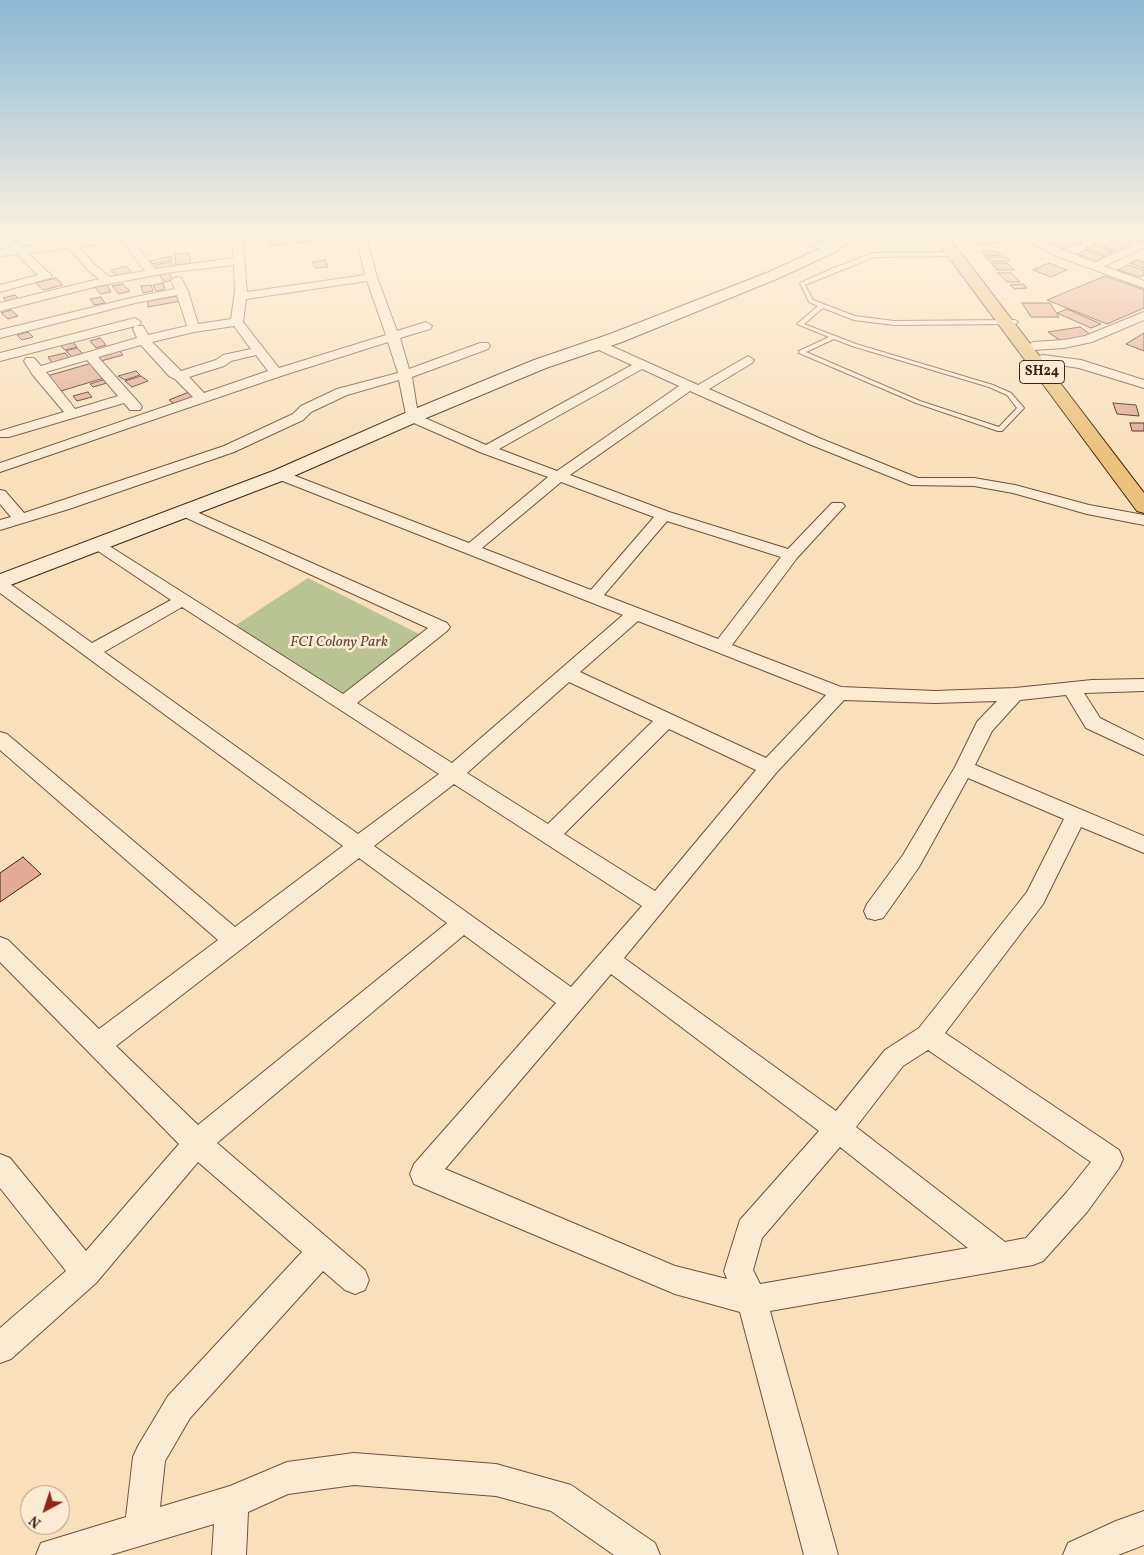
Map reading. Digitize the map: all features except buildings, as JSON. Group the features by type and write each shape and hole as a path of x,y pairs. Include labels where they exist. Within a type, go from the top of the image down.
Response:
{"main road":[{"name":"SH24","path":"1000,309 1144,507"},
{"name":"SH24","path":"1010,322 1038,352 1144,484"}],"street":[{"path":"0,334 101,309"},
{"path":"135,309 135,322 144,340 174,373 180,376 202,399"},
{"path":"188,309 194,328"},
{"path":"239,309 237,322 276,373"},
{"path":"383,309 405,375 412,417"},
{"path":"0,583 280,475 412,417 540,364 687,309"},
{"path":"1038,352 1088,339 1144,316"},
{"path":"56,320 72,336"},
{"path":"0,357 72,336 135,322"},
{"path":"37,371 144,340 194,328 237,322"},
{"path":"0,468 276,373 426,326"},
{"path":"596,344 876,467 916,482 974,482 1015,489 1087,508 1144,520"},
{"path":"0,525 91,497 229,449 298,417 306,409 342,392 405,375 484,346"},
{"path":"22,351 72,414"},
{"path":"180,376 227,358 259,351"},
{"path":"1038,352 1144,384"},
{"path":"90,356 147,418"},
{"path":"470,550 559,476 693,388 748,360"},
{"path":"487,450 641,365"},
{"path":"22,461 1,429 72,414 128,398"},
{"path":"412,417 487,450 664,515 791,555"},
{"path":"280,475 839,693 935,697 1015,694 1071,688 1144,685"},
{"path":"0,494 21,519"},
{"path":"721,647 791,555 838,506"},
{"path":"185,512 441,627 344,703"},
{"path":"594,597 664,515"},
{"path":"97,545 658,904"},
{"path":"0,583 573,1002"},
{"path":"91,651 182,600"},
{"path":"98,1045 454,773 636,613"},
{"path":"567,673 768,768"},
{"path":"1071,688 1094,723 1144,748"},
{"path":"839,693 768,768 658,904 424,1174 675,1280 752,1300 1033,1251 1077,1202 1110,1159 928,1036"},
{"path":"875,911 911,861 964,768 984,727 1015,694"},
{"path":"550,835 666,720"},
{"path":"0,740 234,940"},
{"path":"964,768 1144,845"},
{"path":"821,1555 752,1300 738,1271 750,1230 838,1129 894,1058 928,1036 1035,898 1075,817"},
{"path":"0,1348 86,1273 198,1143 464,922"},
{"path":"0,947 198,1143 355,1280"},
{"path":"609,960 838,1129 1001,1256"},
{"path":"0,1167 86,1273"},
{"path":"141,1528 149,1457 179,1407 322,1251"},
{"path":"54,1555 232,1502 287,1478 354,1469 496,1480 559,1497 643,1555"},
{"path":"229,1555 232,1502"},
{"path":"1080,1555 1128,1533 1144,1528"}],"lane":[{"path":"819,309 800,324 834,337 854,345 991,386 1009,394 1021,408 1000,430 918,402 801,352 834,337"},
{"path":"829,309 854,318 894,323 1010,322"}],"green space":[{"name":"FCI Colony Park","path":"308,578 423,636 343,697 233,627"}]}
